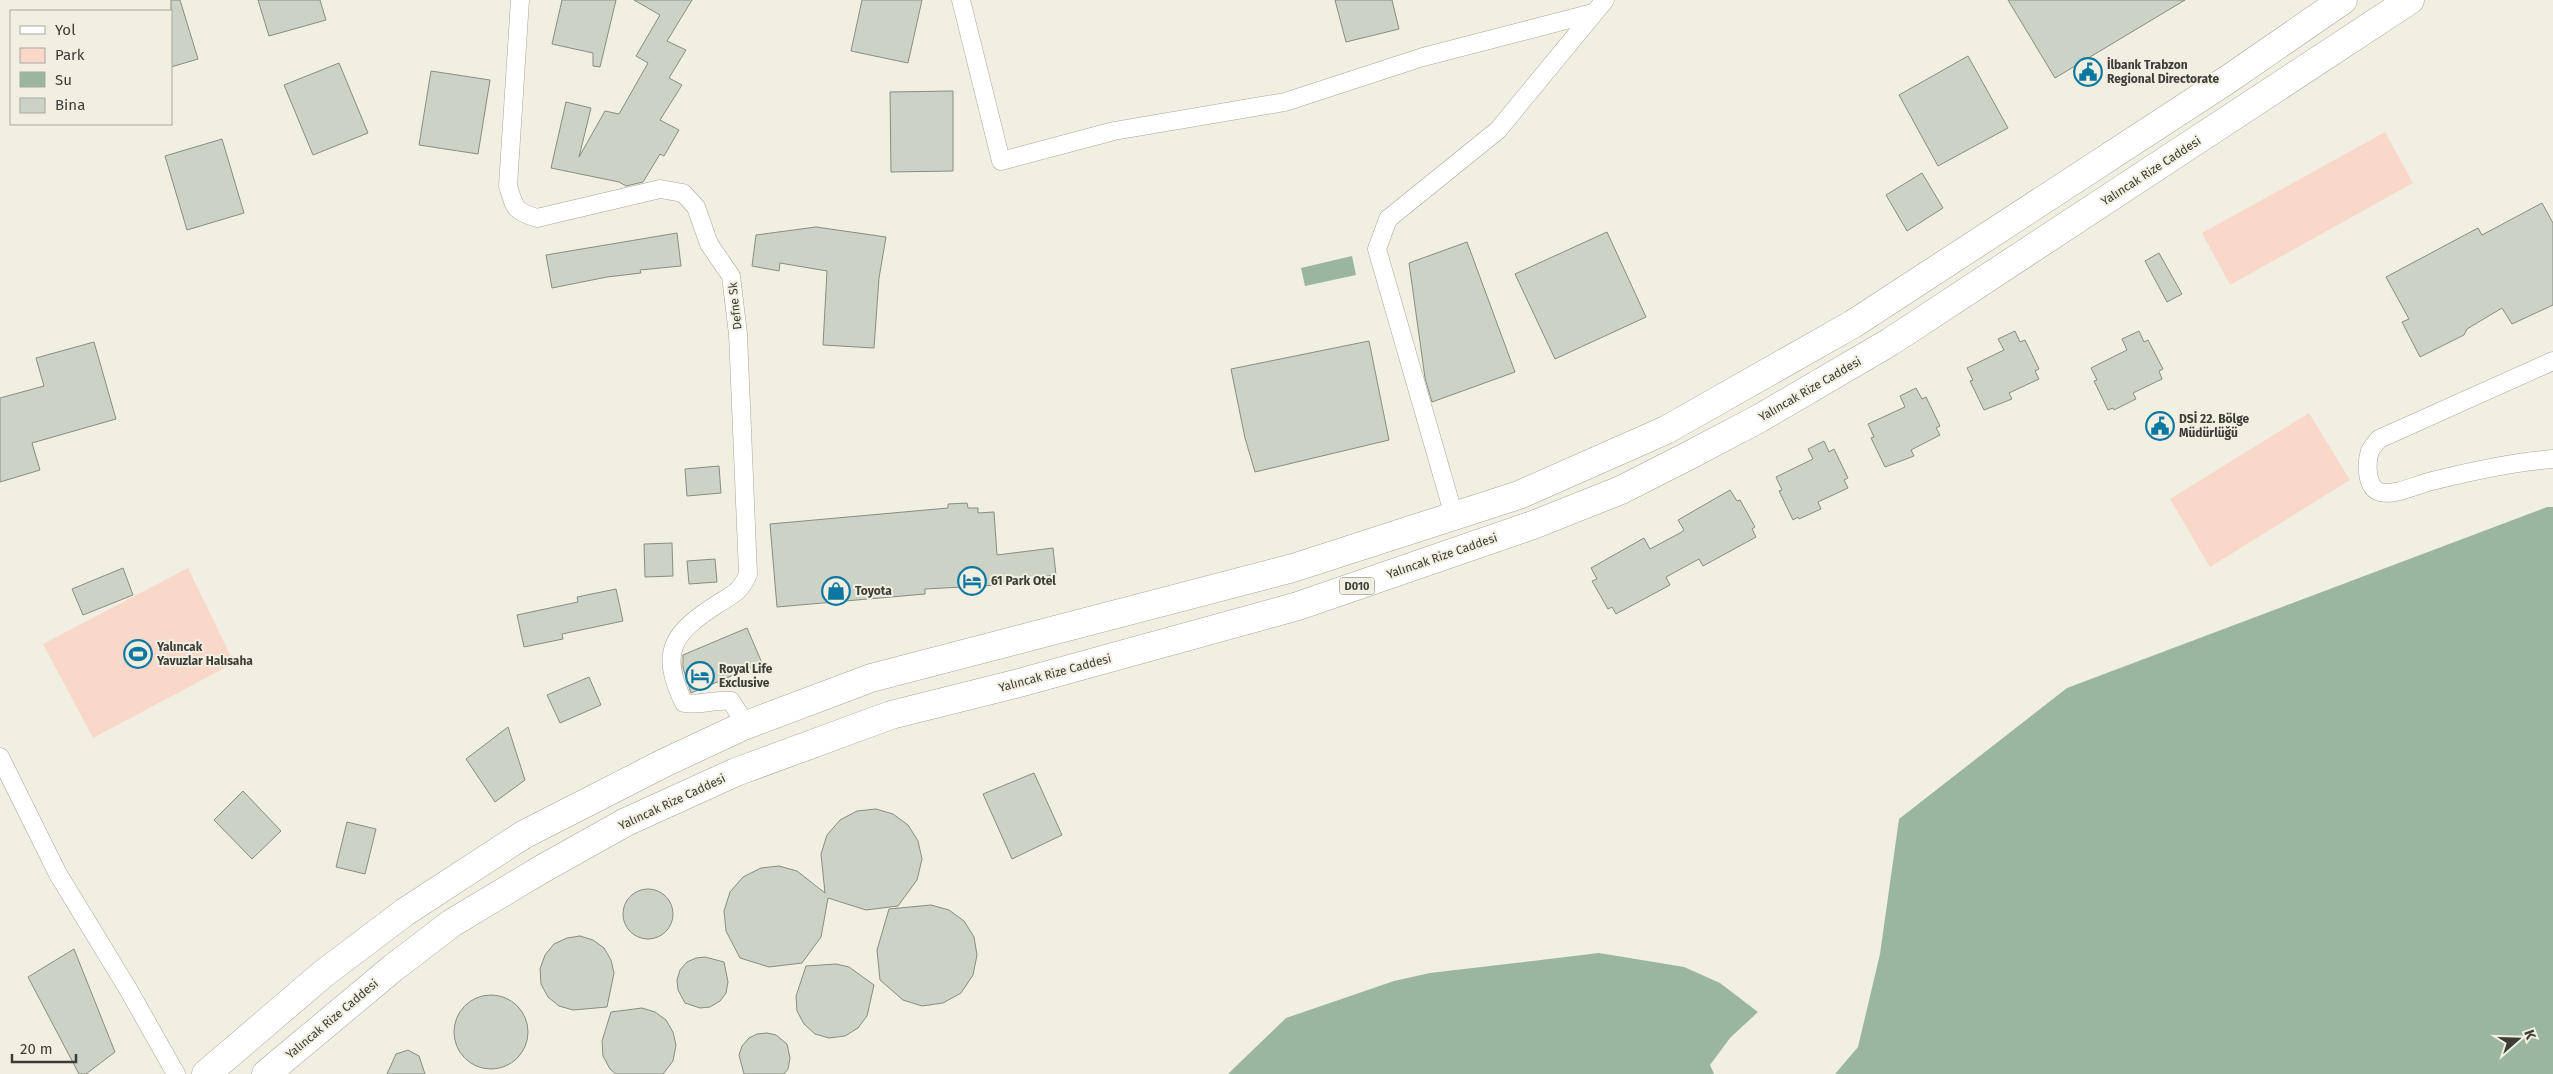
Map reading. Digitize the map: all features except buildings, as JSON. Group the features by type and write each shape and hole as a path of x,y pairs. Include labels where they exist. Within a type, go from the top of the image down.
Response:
{"highway":[{"path":"206,1074 330,968 405,912 524,836 664,762 746,725 871,678 1293,568 1519,496 1658,433 1772,371 1862,318 2227,80 2343,0"},
{"name":"Yalıncak Rize Caddesi","path":"266,1074 393,968 452,924 542,869 626,822 736,772 891,715 1028,680 1298,606 1533,525 1621,490 1760,418 1890,342 2410,0"}],"street":[{"name":"Defne Sk","path":"520,0 508,186 514,206 518,212 537,218 660,189 683,193 696,207 709,244 731,276 738,334 748,574 743,588 690,622 675,640 670,664 675,686 684,703 696,705 716,699 731,701 746,725"},
{"path":"961,0 1001,161 1114,131 1285,102 1423,58 1599,7"},
{"path":"1454,516 1377,249 1388,219 1498,130 1599,7"},
{"path":"2553,361 2379,439 2370,451 2368,475 2372,486 2380,492 2392,492 2433,480 2524,461 2553,460"},
{"path":"0,757 58,874 128,989 176,1074"}],"green space":[{"path":"2385,132 2413,183 2230,285 2202,233"},
{"path":"2309,413 2350,480 2210,567 2170,499"},
{"name":"Yalıncak Yavuzlar Halısaha","path":"188,568 234,663 93,738 43,644"}],"water":[{"path":"1352,256 1356,275 1305,286 1301,268"},
{"path":"2547,507 2553,507 2553,1074 1835,1074 1858,1047 1880,954 1899,819 2067,688"},
{"path":"1599,953 1684,967 1720,983 1758,1012 1730,1038 1710,1065 1714,1074 1228,1074 1286,1018 1394,981 1430,973"}],"place":[{"name":"İlbank Trabzon Regional Directorate","path":"2088,72"},
{"name":"DSİ 22. Bölge Müdürlüğü","path":"2160,426"},
{"name":"61 Park Otel","path":"972,581"},
{"name":"Toyota","path":"836,591"},
{"name":"Yalıncak Yavuzlar Halısaha","path":"138,654"},
{"name":"Royal Life Exclusive","path":"700,676"}]}
